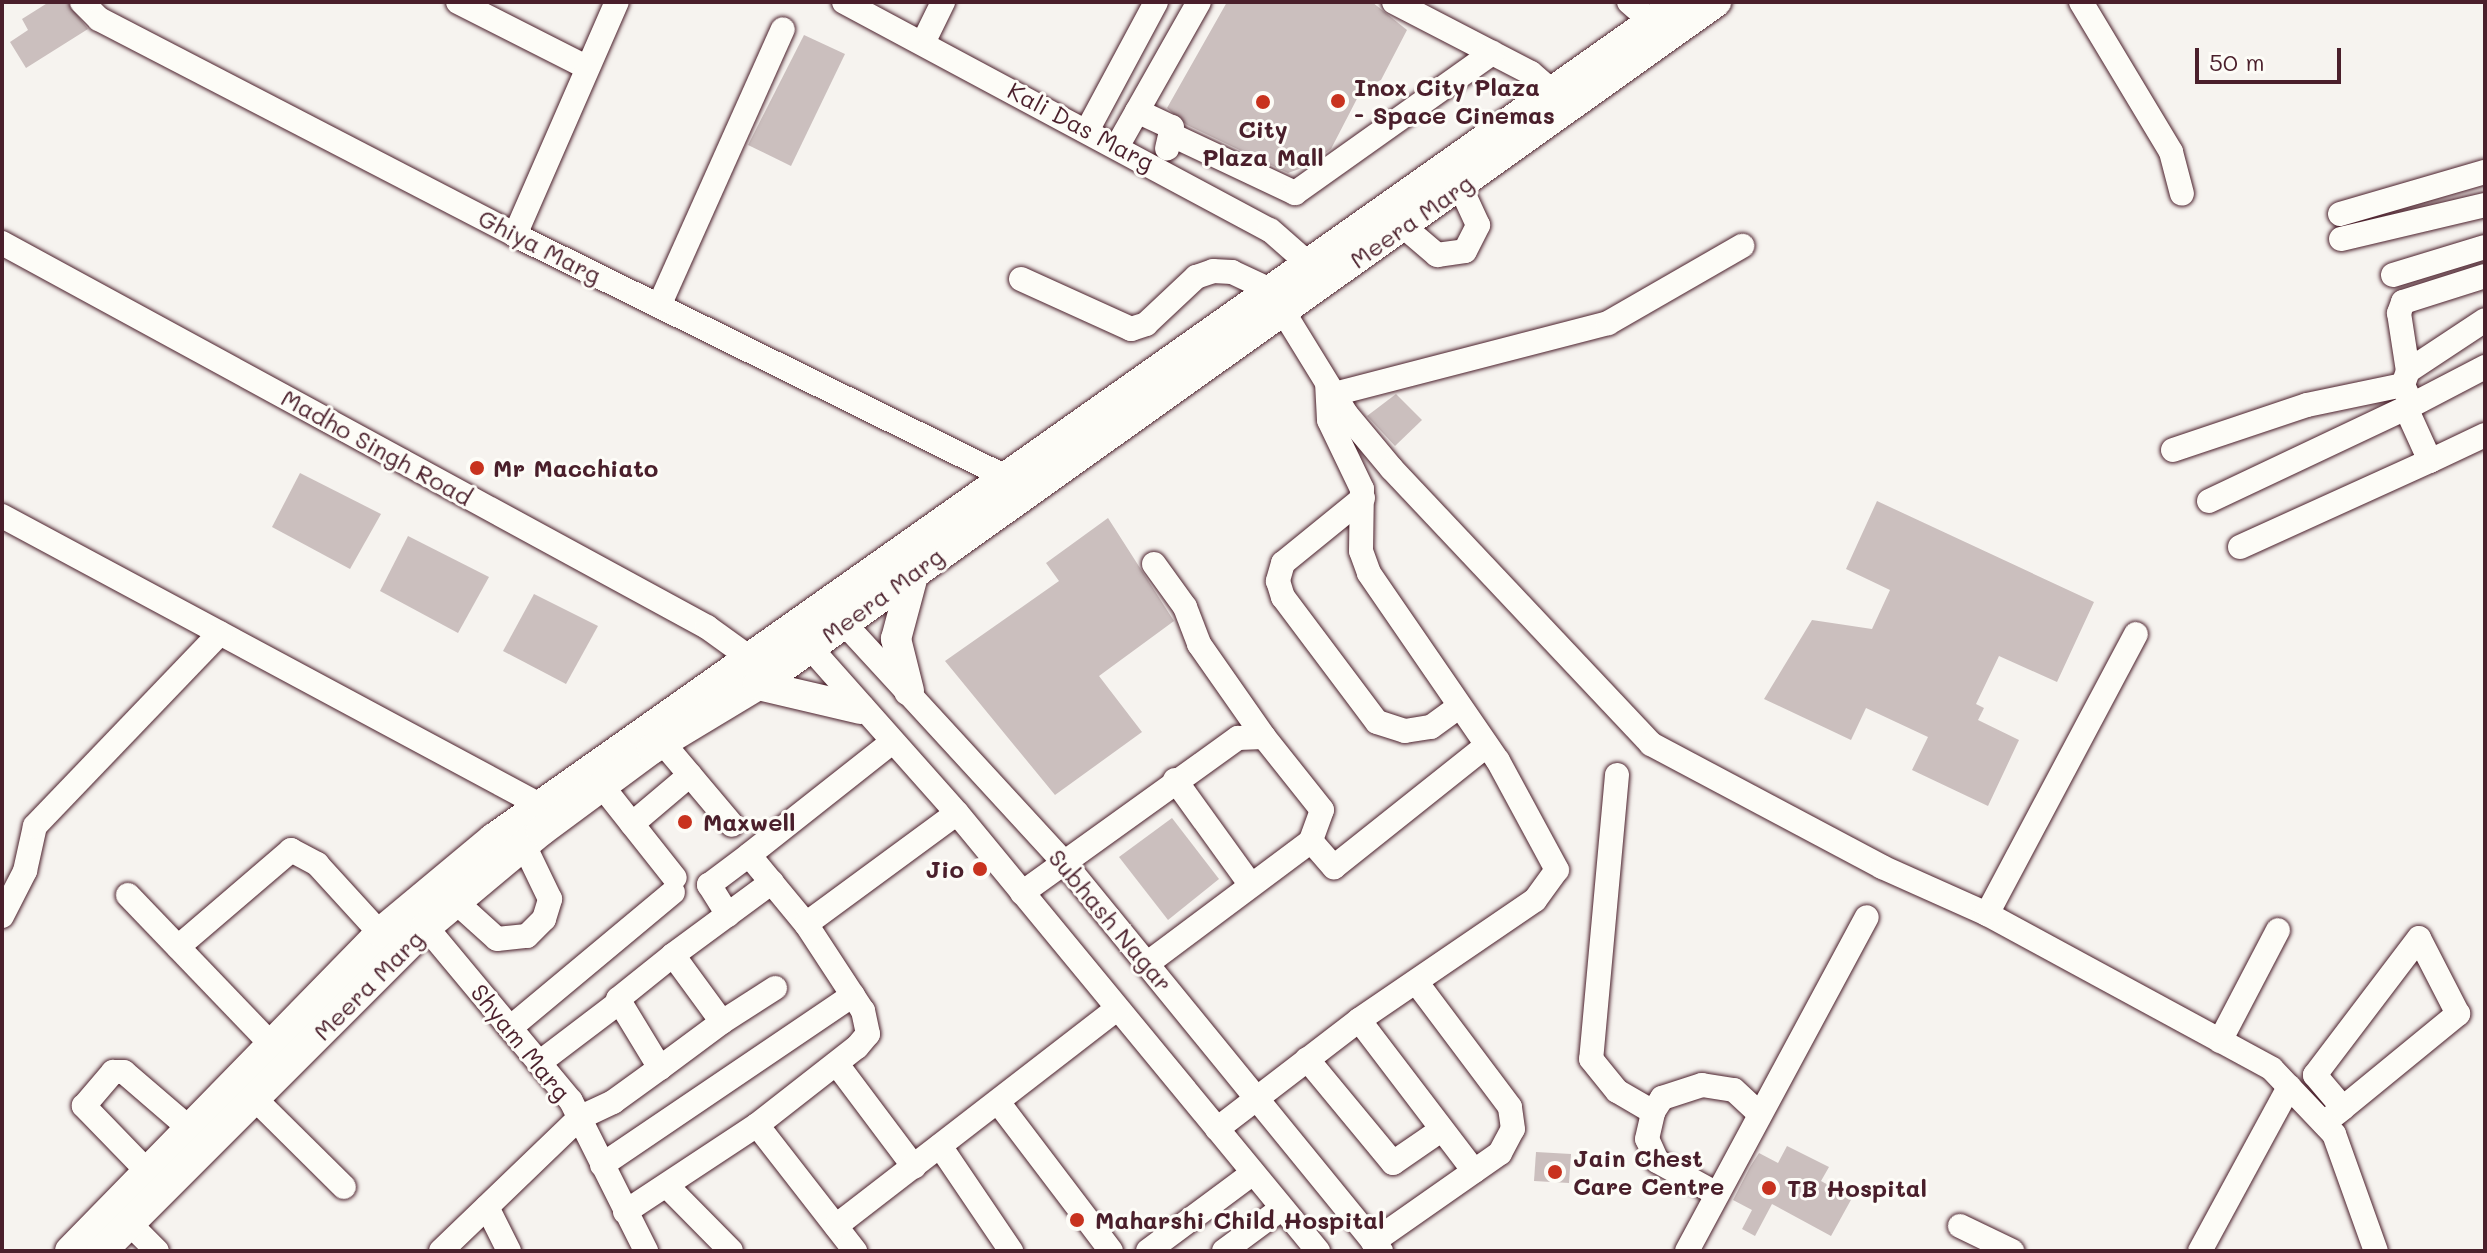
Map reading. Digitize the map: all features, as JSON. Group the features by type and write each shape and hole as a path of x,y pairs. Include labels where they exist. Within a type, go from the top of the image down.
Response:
{"main road":[{"name":"Meera Marg","path":"835,613 914,572 1318,271 1554,93 1640,12 1679,2"},
{"name":"Meera Marg","path":"1318,271 1403,226 1716,2"},
{"name":"Meera Marg","path":"102,1251 255,1099 390,943 426,927 524,845 759,671 800,636 835,613 1006,477 1277,300"},
{"path":"909,691 896,639 914,572"},
{"name":"Meera Marg","path":"70,1251 271,1044 390,943 538,804 759,671"},
{"path":"759,671 860,709"}],"street":[{"name":"Ghiya Marg","path":"82,2 99,19 515,235 1006,477"},
{"path":"458,2 586,67"},
{"path":"515,235 617,2"},
{"name":"Kali Das Marg","path":"844,2 1118,145 1270,230 1318,271"},
{"path":"923,43 943,2"},
{"path":"1088,129 1156,2"},
{"path":"1118,145 1199,2"},
{"path":"1394,2 1492,53 1554,93"},
{"path":"2081,2 2171,152 2182,194"},
{"path":"659,306 783,29"},
{"path":"1174,136 1295,193 1492,53"},
{"path":"1137,111 1172,127 1174,136 1158,167"},
{"path":"2485,172 2341,227 2485,205"},
{"path":"1403,226 1437,255 1465,251 1478,225 1460,186"},
{"name":"Madho Singh Road","path":"2,243 759,671"},
{"path":"1331,389 1608,323 1742,246"},
{"path":"2393,275 2485,247"},
{"path":"1021,279 1131,329 1146,324 1196,277 1213,271 1232,272 1277,300 1331,389 1392,469 1632,727 1699,771 1882,867 1987,914 2272,1069 2289,1087 2333,1116"},
{"path":"2430,461 2407,392 2403,302 2485,276"},
{"path":"2209,501 2407,392 2485,320"},
{"path":"2173,450 2307,405 2407,392 2485,367"},
{"path":"1217,1129 1359,1020 1535,900 1557,870 1534,819 1369,573 1361,551 1363,498 1329,420 1331,389"},
{"path":"2240,547 2485,435"},
{"path":"1363,498 1283,563 1278,581 1283,597 1377,722 1405,731 1431,727 1459,707"},
{"path":"2,516 538,804"},
{"path":"1148,963 1311,841 1322,810 1264,737 1199,644 1185,607 1154,564"},
{"name":"Subhash Nagar","path":"835,613 1062,860 1377,1246"},
{"path":"2,916 25,871 35,826 220,633"},
{"path":"1987,914 2136,634"},
{"path":"800,636 860,709 957,813 1318,1251"},
{"path":"1022,893 1062,860 1238,738 1264,737"},
{"path":"663,743 732,825"},
{"path":"728,915 709,885 891,743"},
{"path":"1311,841 1334,867 1486,746"},
{"path":"632,824 690,775"},
{"path":"1617,775 1591,1059 1617,1091 1653,1112"},
{"path":"1175,780 1250,884"},
{"path":"510,1028 674,885 602,786"},
{"path":"806,924 957,813"},
{"path":"456,902 497,939 527,936 544,919 550,899 524,845"},
{"path":"178,947 291,850 317,864 390,943"},
{"path":"625,1212 839,1067 868,1034 853,995 806,924 749,855"},
{"path":"539,1063 618,1003 673,955 772,882"},
{"path":"128,895 271,1044"},
{"path":"1687,1251 1758,1112 1867,917"},
{"name":"Shyam Marg","path":"426,927 539,1063 579,1118 646,1251"},
{"path":"2220,1041 2278,930"},
{"path":"2333,1116 2458,1014 2419,938 2315,1075 2333,1116 2334,1134 2376,1251"},
{"path":"673,955 722,1022"},
{"path":"1377,1246 1500,1153 1513,1129 1510,1107 1416,982"},
{"path":"446,1249 579,1118 660,1068 775,988"},
{"path":"602,1165 853,995"},
{"path":"618,1003 660,1068"},
{"path":"836,1226 1117,1009"},
{"path":"1359,1020 1474,1171"},
{"path":"1307,1059 1393,1163 1441,1130"},
{"path":"839,1067 914,1167"},
{"path":"147,1171 84,1106 113,1072 124,1072 189,1128"},
{"path":"1717,1194 1657,1161 1647,1139 1653,1112 1662,1098 1702,1085 1734,1090 1758,1112"},
{"path":"2200,1251 2289,1087"},
{"path":"255,1099 344,1187"},
{"path":"998,1102 1111,1251"},
{"path":"757,1125 855,1251"},
{"path":"940,1146 1011,1251"},
{"path":"1148,1251 1253,1173"},
{"path":"667,1186 731,1251"},
{"path":"487,1207 509,1251"},
{"path":"1224,1251 1281,1209"},
{"path":"130,1224 157,1251"},
{"path":"1960,1226 2012,1251"}],"building":[{"path":"49,2 67,2 88,29 26,68 10,42 28,30 22,19"},
{"name":"City Plaza Mall","path":"1227,2 1372,2 1407,30 1381,80 1362,89 1331,149 1305,167 1288,173 1187,125 1167,108"},
{"path":"804,35 845,54 791,166 748,145"},
{"path":"1396,394 1422,420 1395,446 1367,416"},
{"path":"300,473 381,514 350,569 272,527"},
{"path":"1877,501 2094,602 2057,682 1999,656 1976,704 1984,708 1978,720 2019,740 1988,806 1912,770 1928,737 1866,708 1851,740 1764,699 1812,620 1872,629 1890,590 1846,569"},
{"path":"1108,518 1174,621 1099,676 1142,732 1055,795 945,661 1059,581 1046,563"},
{"path":"408,536 489,577 458,633 380,591"},
{"path":"534,594 598,626 566,684 503,651"},
{"path":"1172,818 1219,879 1168,920 1119,857"},
{"path":"1787,1146 1829,1167 1821,1181 1852,1198 1831,1236 1772,1204 1755,1236 1742,1229 1752,1210 1733,1200 1750,1167 1759,1153 1778,1163"},
{"path":"1536,1152 1571,1154 1569,1183 1534,1181"}],"place":[{"name":"Inox City Plaza - Space Cinemas","path":"1338,101"},
{"name":"City Plaza Mall","path":"1263,102"},
{"name":"Mr Macchiato","path":"477,468"},
{"name":"Maxwell","path":"685,822"},
{"name":"Jio","path":"980,869"},
{"name":"Jain Chest Care Centre","path":"1555,1172"},
{"name":"TB Hospital","path":"1769,1188"},
{"name":"Maharshi Child Hospital","path":"1077,1220"}]}
